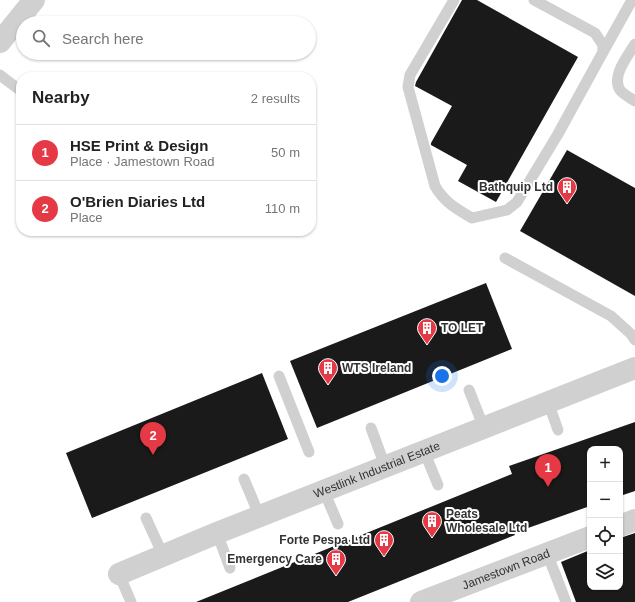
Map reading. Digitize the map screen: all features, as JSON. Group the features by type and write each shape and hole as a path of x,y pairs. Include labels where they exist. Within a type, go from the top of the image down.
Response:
{"street":[{"path":"21,16 34,0"},
{"path":"0,42 16,22"},
{"name":"Westlink Industrial Estate","path":"119,574 217,533 635,368"},
{"path":"623,525 635,520"},
{"name":"Jamestown Road","path":"421,602 452,596 547,553 587,538"}],"lane":[{"path":"454,0 410,75 408,87 435,186 441,196 472,218 507,210 517,202 558,134 632,0"},
{"path":"534,0 595,33 603,45 603,52"},
{"path":"635,44 618,74 617,81 620,90 635,101"},
{"path":"0,75 16,87"},
{"path":"505,258 611,316 631,334 635,340"},
{"path":"279,376 309,452"},
{"path":"469,390 484,428"},
{"path":"548,402 558,430"},
{"path":"371,428 386,466"},
{"path":"424,451 438,485"},
{"path":"244,479 260,516"},
{"path":"324,491 338,524"},
{"path":"146,518 163,555"},
{"path":"217,533 230,568"},
{"path":"547,553 566,602"},
{"path":"119,574 131,602"}],"building":[{"path":"462,0 477,0 578,57 496,202 458,181 467,165 431,145 452,106 415,86"},
{"path":"567,150 635,188 635,296 520,231"},
{"path":"486,283 512,349 317,428 290,361"},
{"path":"262,373 288,439 92,518 66,453"},
{"path":"635,422 635,491 623,495 623,446 587,446 587,507 514,533 515,535 348,602 196,602 512,474 509,466"},
{"path":"635,533 635,602 576,602 561,562 587,551 587,590 623,590 623,537"}],"place":[{"name":"Bathquip Ltd","path":"567,204"},
{"name":"TO LET","path":"427,345"},
{"name":"WTS Ireland","path":"328,385"},
{"name":"O'Brien Diaries Ltd","path":"153,455"},
{"name":"HSE Print & Design","path":"548,487"},
{"name":"Peats Wholesale Ltd","path":"432,538"},
{"name":"Forte Pespa Ltd","path":"384,557"},
{"name":"Emergency Care","path":"336,576"}]}
